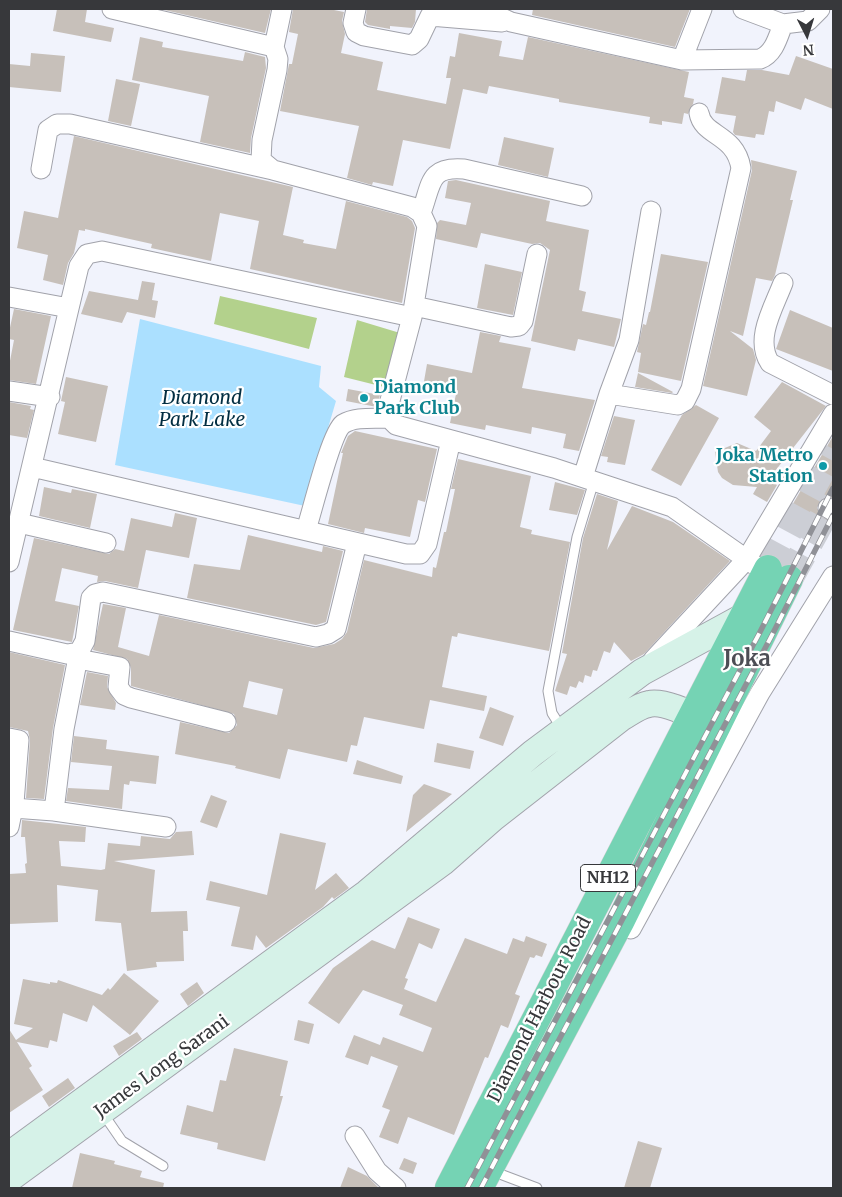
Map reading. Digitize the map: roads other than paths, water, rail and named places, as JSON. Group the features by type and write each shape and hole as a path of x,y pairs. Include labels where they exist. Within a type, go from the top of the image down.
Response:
{"highway":[{"name":"Diamond Harbour Road","path":"490,1184 620,922 704,721 741,618 771,573"},
{"name":"Diamond Harbour Road","path":"449,1188 704,721 768,622 771,573"}],"main road":[{"path":"9,1155 367,893 533,753 642,672 741,618 768,622"},
{"name":"James Long Sarani","path":"9,1179 443,862 493,818 621,718 650,703 704,721"}],"street":[{"path":"112,9 156,14 274,48"},
{"path":"273,170 261,160 262,140 277,70 278,59 274,48 282,9"},
{"path":"356,9 353,23 356,32 364,36 412,45 419,39 432,12 511,22 682,60 760,60 770,53 783,24"},
{"path":"483,9 511,22"},
{"path":"682,60 702,9"},
{"path":"743,9 783,24 808,21 820,9"},
{"path":"609,394 678,405 685,400 691,389 741,168 739,156 733,146 708,129 701,121 699,113"},
{"path":"41,169 48,130 56,124 63,124 273,170 412,207 421,213 426,226 413,311 388,408 389,418 396,425 589,479 672,507 771,573"},
{"path":"421,213 435,176 441,170 449,168 464,169 582,196"},
{"path":"589,479 609,394 629,340 651,211"},
{"path":"9,562 17,512 32,467 50,397 79,266 87,254 102,251 413,311 511,327 519,326 523,321 537,254"},
{"path":"783,283 766,330 763,346 765,355 770,363 833,394"},
{"path":"9,297 69,308"},
{"path":"9,391 50,397"},
{"path":"642,672 771,573 833,414"},
{"path":"306,530 334,440 342,425 354,420 389,418"},
{"path":"32,467 406,554 420,554 427,544 451,440"},
{"path":"17,512 106,543"},
{"path":"54,811 64,729 78,656 85,641 91,598 95,594 104,592 316,637 328,634 336,629 357,543"},
{"path":"490,1184 760,693 833,576"},
{"path":"9,641 120,667 118,687 124,695 226,722"},
{"path":"9,738 19,740 13,808 9,827"},
{"path":"13,808 54,811 166,827"},
{"path":"355,1136 377,1171 396,1188"}],"lane":[{"path":"563,731 552,713 548,691 589,479"},
{"path":"102,1112 122,1141 163,1166"},
{"path":"490,1184 537,1188"}],"water":[{"name":"Diamond Park Lake","path":"140,319 321,366 319,387 336,401 305,506 115,465"}],"tunnel":[{"path":"768,569 833,449"},
{"path":"789,579 833,499"}],"railway":[{"path":"467,1188 760,632 833,488"},
{"path":"481,1188 771,637 833,515"}],"place":[{"name":"Diamond Park Club","path":"364,398"},
{"name":"Joka Metro Station","path":"823,466"}],"district":[{"name":"Joka","path":"747,660"}]}
